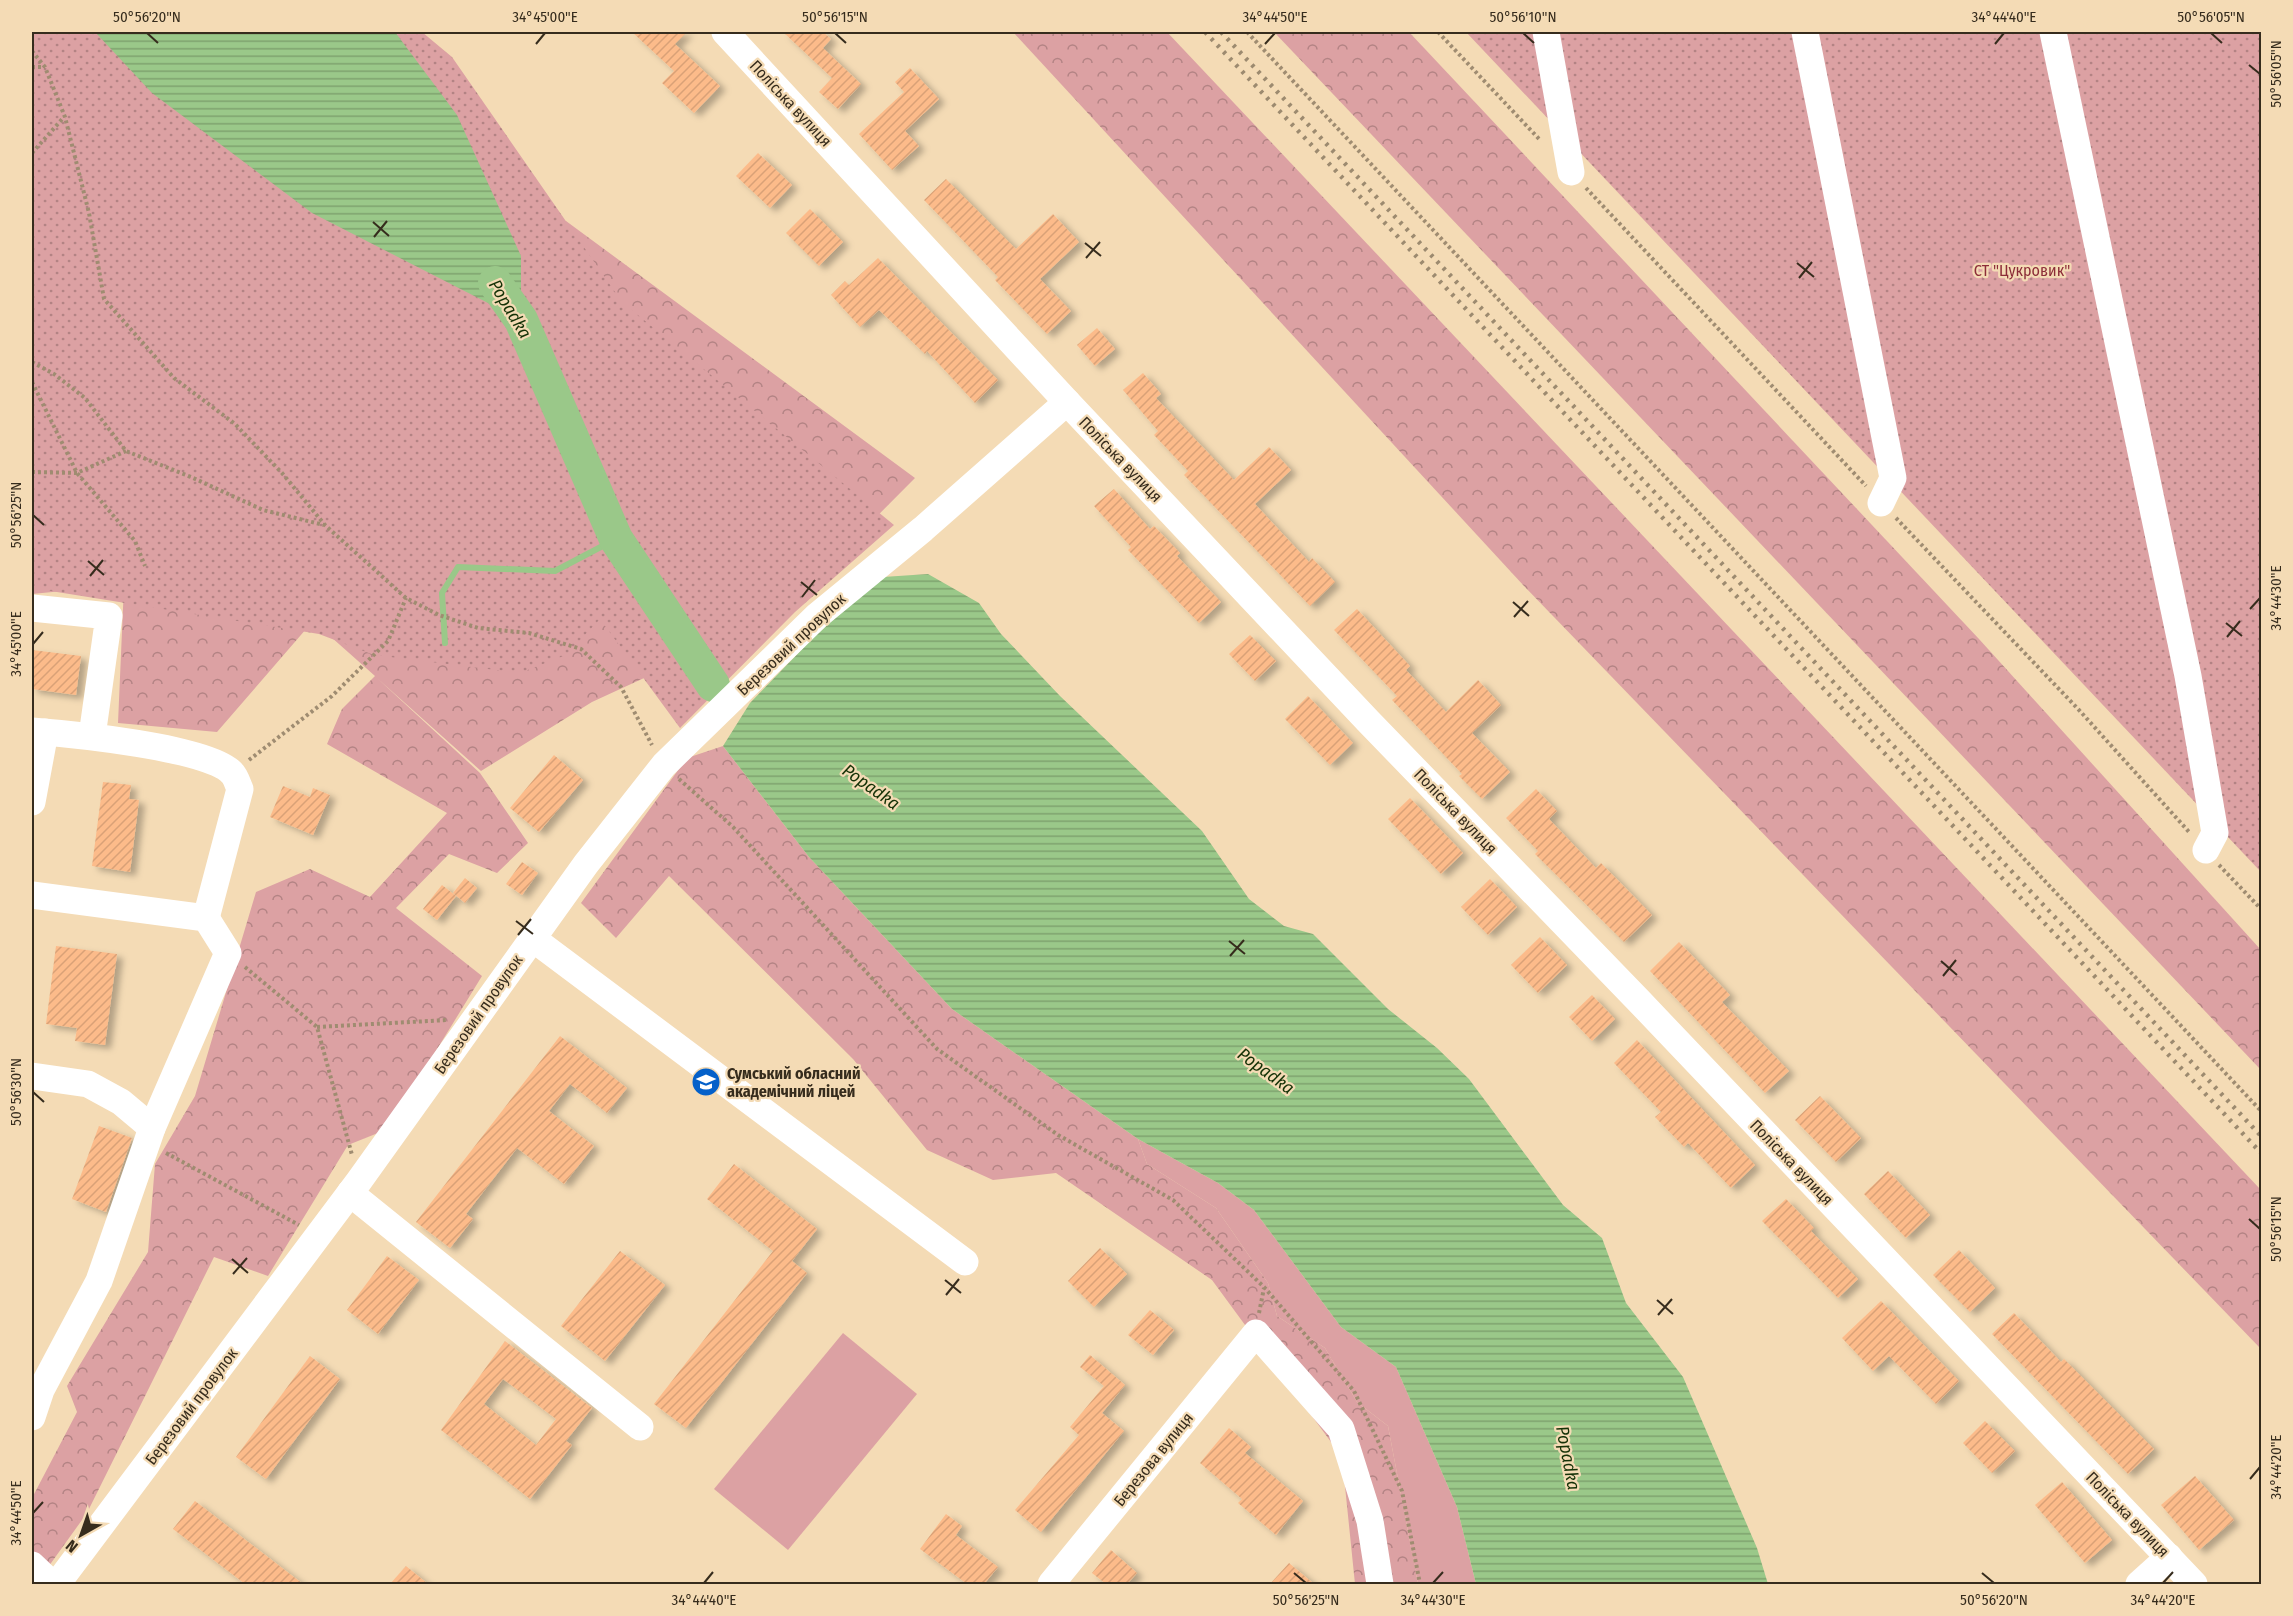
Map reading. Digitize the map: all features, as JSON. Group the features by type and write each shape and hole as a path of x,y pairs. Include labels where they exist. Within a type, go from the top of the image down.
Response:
{"street":[{"name":"Поліська вулиця","path":"725,32 1067,402 2194,1584"},
{"path":"1546,32 1571,172"},
{"path":"1805,32 1893,478 1881,502"},
{"path":"2053,32 2188,676 2215,833 2206,850"},
{"name":"Березовий провулок","path":"57,1584 318,1236 532,938 664,765 818,616 923,529 1067,402"},
{"path":"32,608 109,616 92,736"},
{"path":"32,802 38,732 92,736 207,758 233,773 240,789 206,918 228,953 152,1128 99,1281 41,1390 32,1417"},
{"path":"32,895 206,918"},
{"path":"532,938 965,1262"},
{"path":"32,1076 88,1084 121,1102 152,1128"},
{"path":"354,1187 640,1427"},
{"name":"Березова вулиця","path":"1051,1584 1256,1334 1341,1429 1370,1521 1380,1584"},
{"path":"2139,1584 2169,1557"},
{"path":"32,1565 52,1584"}],"path":[{"path":"1247,32 2262,1112"},
{"path":"1438,32 1547,146"},
{"path":"32,51 45,67 64,117 89,213 104,299 174,378 235,424 282,473 325,525 406,598 439,615 478,628 529,633 581,649 621,687 664,765 733,827 937,1049 1058,1135 1173,1200 1264,1287 1354,1391 1402,1491 1420,1584"},
{"path":"32,67 45,67"},
{"path":"32,153 64,117"},
{"path":"1571,172 2079,710 2262,910"},
{"path":"32,362 54,374 85,398 126,451 191,477 263,510 325,525"},
{"path":"32,382 77,473 135,541 145,566"},
{"path":"32,472 77,473 126,451"},
{"path":"233,773 332,696 388,641 406,598"},
{"path":"228,953 317,1028 354,1187"},
{"path":"317,1028 475,1018"},
{"path":"176,1158 318,1236"}],"green space":[{"path":"32,32 95,32 523,319 566,221 915,478 756,638 668,667 592,702 481,771 377,678 480,773 528,843 497,873 449,854 396,908 482,976 388,1129 348,1145 268,1276 214,1257 87,1513 36,1584 32,1584 32,1498 77,1412 67,1386 148,1252 155,1164 195,1096 256,892 310,869 370,897 447,813 327,744 342,709 375,676 313,621 217,732 118,723 124,585 32,594"},
{"path":"32,32 422,32 452,57 622,302 894,525 795,612 680,728 600,619 566,655 520,673 374,655 319,634 32,588"},
{"path":"1013,32 1167,32 2261,1190 2261,1349 1524,586"},
{"path":"1274,32 1409,32 1979,639 2261,950 2261,1070"},
{"name":"СТ \"Цукровик\"","path":"1466,32 2261,32 2261,872"},
{"path":"723,746 809,857 952,1009 1138,1139 1147,1164 1216,1208 1268,1283 1277,1316 1325,1348 1357,1402 1388,1426 1418,1584 1355,1584 1342,1457 1212,1280 1056,1173 993,1180 927,1150 853,1059 669,876 616,938 581,903 687,758"},
{"path":"1138,1139 1218,1183 1254,1210 1341,1327 1396,1367 1457,1507 1476,1584 1418,1584 1388,1426 1357,1402 1325,1348 1277,1316 1268,1283 1216,1208 1147,1164"},
{"path":"843,1333 917,1394 788,1550 714,1489"}],"water":[{"path":"95,32 395,32 457,115 521,256 521,320 312,213 152,93"},
{"path":"928,574 979,603 1001,634 1060,696 1202,831 1249,899 1284,926 1313,934 1388,1009 1437,1048 1469,1079 1563,1205 1602,1238 1626,1303 1683,1377 1757,1548 1768,1584 1476,1584 1457,1507 1396,1367 1341,1327 1254,1210 1218,1183 1138,1139 952,1009 809,857 723,746 750,703 813,638 855,600 883,577"}],"building":[{"path":"632,32 687,32 675,44 720,86 694,113 662,83 674,71"},
{"path":"783,32 823,32 831,39 823,48 861,84 838,109 819,92 832,78"},
{"path":"910,68 939,99 905,131 919,146 892,170 859,134 904,92 895,82"},
{"path":"758,153 792,185 770,208 736,176"},
{"path":"946,179 1016,249 1053,214 1079,242 1040,279 1071,311 1047,334 995,280 998,277 924,200"},
{"path":"810,209 843,242 819,266 786,233"},
{"path":"878,258 998,380 975,403 927,351 925,354 879,310 860,327 831,295 845,281 849,285"},
{"path":"1097,328 1115,349 1095,366 1077,345"},
{"path":"1143,373 1161,394 1156,398 1234,480 1269,447 1291,470 1255,504 1309,562 1312,558 1335,582 1310,606 1184,475 1188,471 1154,435 1158,431 1123,390"},
{"path":"1114,489 1150,529 1154,526 1180,553 1177,556 1221,602 1199,623 1128,550 1131,547 1094,506"},
{"path":"1357,609 1410,666 1406,670 1446,712 1478,680 1501,705 1472,733 1510,772 1482,799 1459,776 1462,774 1392,700 1397,696 1334,630"},
{"path":"1250,635 1276,661 1255,681 1229,654"},
{"path":"32,650 81,656 76,695 32,689"},
{"path":"1308,696 1353,743 1330,765 1285,719"},
{"path":"554,755 583,780 539,832 510,808"},
{"path":"103,782 131,785 129,799 139,800 130,872 92,866"},
{"path":"283,786 310,797 313,788 330,795 313,835 270,817"},
{"path":"1536,789 1557,811 1549,819 1596,868 1601,863 1652,915 1624,942 1535,854 1538,851 1506,818"},
{"path":"1410,798 1463,853 1441,874 1388,819"},
{"path":"522,862 538,873 522,895 506,884"},
{"path":"465,878 477,888 465,903 453,893"},
{"path":"1490,879 1517,907 1488,935 1461,907"},
{"path":"442,885 456,896 437,920 423,909"},
{"path":"1540,937 1567,965 1538,993 1511,965"},
{"path":"1679,942 1730,995 1722,1002 1789,1071 1765,1093 1650,971"},
{"path":"56,946 117,954 105,1045 75,1041 77,1028 46,1024"},
{"path":"1592,995 1615,1019 1592,1041 1569,1017"},
{"path":"560,1036 627,1088 607,1113 570,1084 549,1111 594,1146 564,1184 517,1148 466,1214 473,1219 450,1248 416,1222"},
{"path":"1637,1040 1755,1165 1731,1188 1688,1143 1684,1147 1655,1117 1661,1112 1614,1063"},
{"path":"1820,1096 1861,1138 1836,1162 1795,1120"},
{"path":"99,1126 132,1138 106,1212 72,1199"},
{"path":"734,1164 817,1229 792,1261 807,1273 686,1428 654,1404 773,1251 707,1199"},
{"path":"1888,1171 1930,1215 1906,1238 1864,1194"},
{"path":"1786,1199 1814,1228 1811,1231 1858,1279 1838,1298 1762,1221"},
{"path":"1100,1248 1127,1274 1094,1307 1068,1281"},
{"path":"1959,1250 1995,1288 1970,1312 1933,1275"},
{"path":"620,1251 665,1285 605,1361 561,1326"},
{"path":"387,1256 419,1280 378,1334 347,1310"},
{"path":"1881,1301 1959,1381 1936,1404 1889,1356 1873,1371 1842,1338"},
{"path":"1150,1310 1174,1330 1153,1355 1128,1335"},
{"path":"2014,1313 2061,1362 2064,1359 2154,1449 2128,1474 1992,1334"},
{"path":"505,1341 592,1408 566,1441 572,1445 530,1499 441,1430","holes":["503,1379 556,1419 536,1445 484,1404"]},
{"path":"1090,1355 1125,1385 1102,1413 1124,1431 1041,1532 1015,1510 1079,1435 1070,1427 1104,1386 1080,1367"},
{"path":"310,1356 340,1379 266,1479 236,1457"},
{"path":"1985,1421 2015,1451 1992,1473 1963,1443"},
{"path":"1229,1428 1251,1447 1245,1453 1303,1501 1276,1535 1238,1503 1242,1499 1200,1463"},
{"path":"2195,1476 2234,1520 2199,1550 2161,1505"},
{"path":"2062,1482 2112,1540 2085,1563 2035,1505"},
{"path":"195,1501 303,1584 245,1584 173,1529"},
{"path":"946,1514 962,1526 956,1535 998,1567 984,1584 967,1584 920,1549"},
{"path":"1111,1550 1137,1573 1127,1584 1106,1584 1092,1573"},
{"path":"1289,1563 1314,1584 1270,1584"},
{"path":"406,1566 428,1584 390,1584"}],"waterway":[{"name":"Popadka","path":"495,283 521,320 616,539 713,685"},
{"path":"445,643 442,593 458,567 555,571 616,539"}],"railway":[{"path":"1205,32 2262,1154"},
{"path":"1221,32 2262,1137"}],"place":[{"name":"Сумський обласний академічний ліцей","path":"706,1082"}]}
